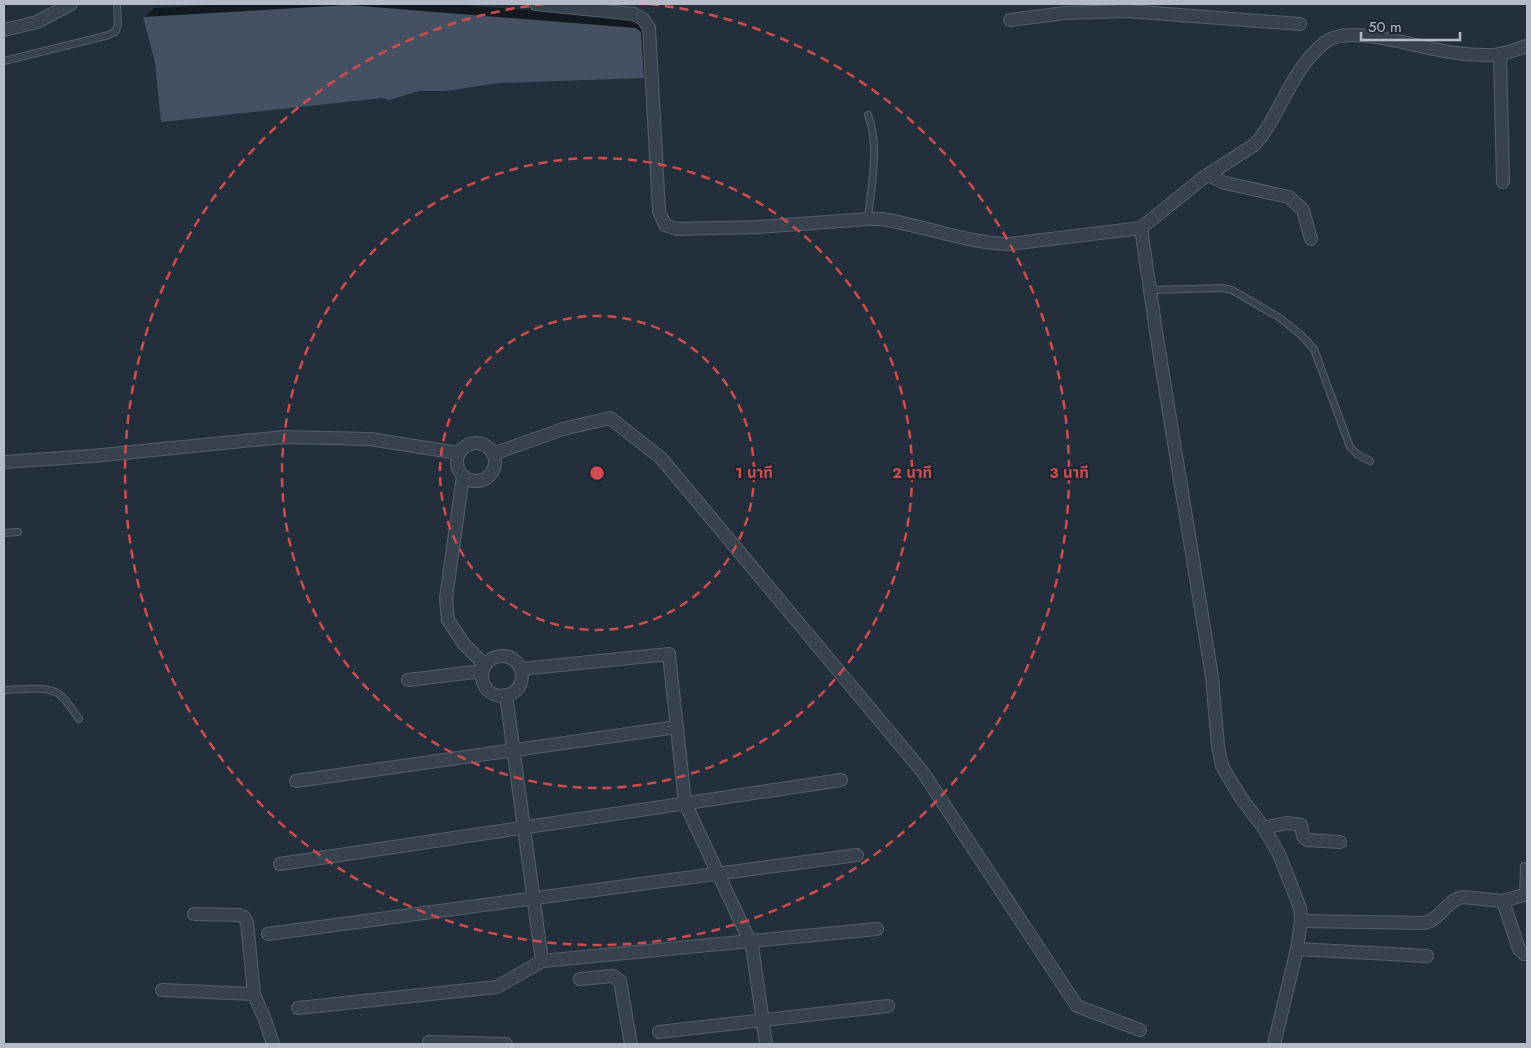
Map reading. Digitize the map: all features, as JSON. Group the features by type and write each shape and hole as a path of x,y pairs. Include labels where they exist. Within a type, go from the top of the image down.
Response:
{"street":[{"path":"4,30 37,22 71,4"},
{"path":"536,4 634,14 643,19 649,28 660,210 666,225 676,229 759,227 868,219 895,222 976,242 993,244 1010,244 1142,228 1208,175 1254,145 1272,120 1301,67 1325,42 1334,37 1342,35 1367,35 1437,50 1488,56 1527,46"},
{"path":"1010,20 1064,8 1300,24"},
{"path":"1500,54 1502,182"},
{"path":"1208,175 1224,183 1289,197 1302,210 1312,239"},
{"path":"1142,228 1157,338 1212,677 1218,746 1222,766 1241,798 1264,828 1279,854 1300,908 1302,921 1297,950 1274,1044"},
{"path":"493,454 563,429 610,418 661,458 922,772 1077,1006 1140,1030"},
{"path":"4,462 92,456 284,437 370,439 458,453"},
{"path":"479,443 489,448 495,460 492,472 481,480 469,480 463,476 457,465 458,453 466,445 479,443"},
{"path":"408,680 484,668 494,658 500,656 506,656 518,663 522,676 518,688 512,693 499,696 492,693 484,684 484,668 464,644 448,620 446,598 463,476"},
{"path":"521,669 669,654 685,803 752,946 766,1044"},
{"path":"506,695 542,961"},
{"path":"296,781 677,727"},
{"path":"280,864 841,780"},
{"path":"1264,828 1296,823 1301,825 1304,839 1340,842"},
{"path":"268,934 857,856"},
{"path":"1302,921 1424,923 1435,919 1456,898 1470,897 1503,901 1525,895"},
{"path":"1503,901 1519,949 1524,954 1527,954"},
{"path":"194,914 239,915 244,917 247,922 254,994 273,1044"},
{"path":"298,1008 497,987 542,961 877,929"},
{"path":"1297,950 1428,956"},
{"path":"580,979 613,976 620,981 631,1044"},
{"path":"162,990 254,994"},
{"path":"660,1032 888,1006"},
{"path":"429,1042 506,1044"}],"lane":[{"path":"4,61 116,32 118,25 117,4"},
{"path":"868,116 872,125 874,149 868,219"},
{"path":"1151,290 1222,288 1232,290 1280,318 1301,335 1314,349 1350,447 1357,454 1370,460"},
{"path":"4,533 18,532"},
{"path":"4,690 37,689 57,693 79,719"},
{"path":"1524,866 1525,895"}],"building":[{"path":"348,5 636,28 641,32 644,78 498,83 446,91 419,91 389,100 382,98 161,122 155,62 143,17"}]}
